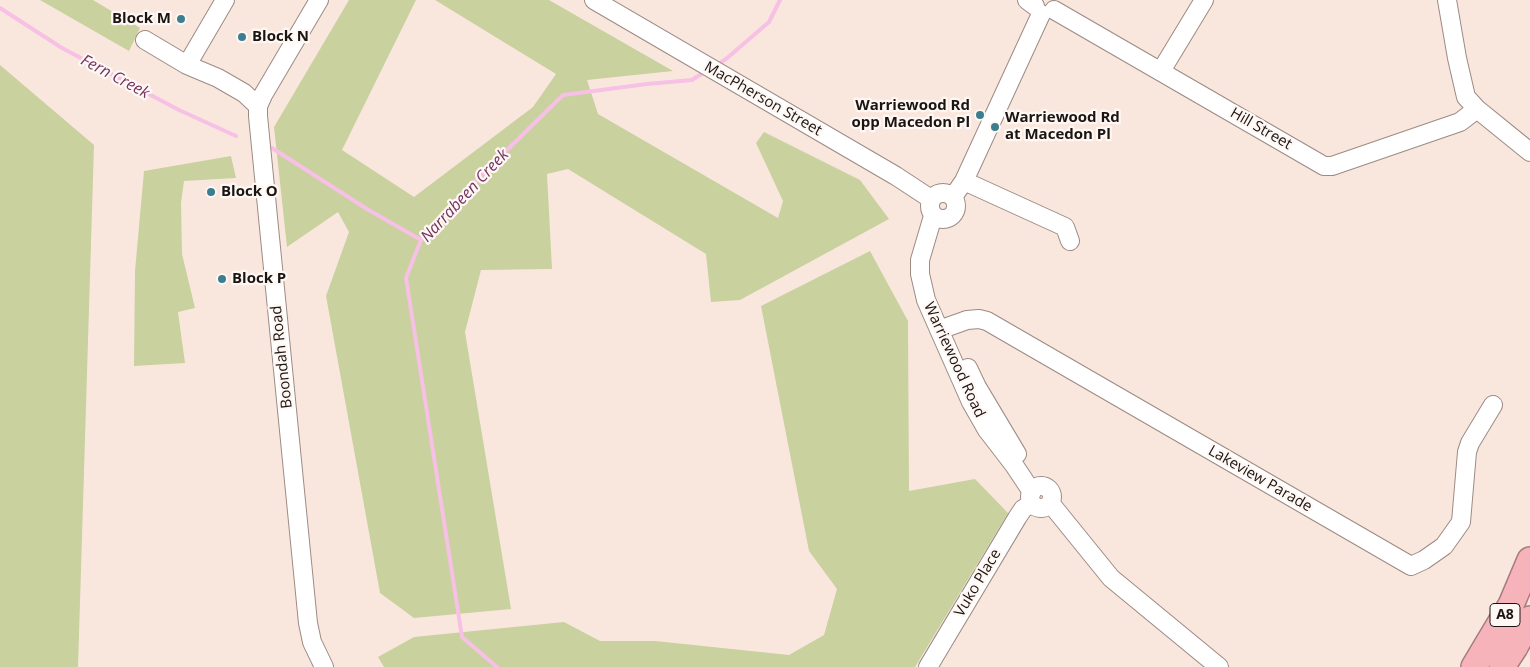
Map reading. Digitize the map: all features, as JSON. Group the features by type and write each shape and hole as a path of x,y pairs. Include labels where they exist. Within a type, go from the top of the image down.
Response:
{"highway":[{"name":"A8","path":"1474,667 1511,605 1530,560"},
{"name":"A8","path":"1502,667 1530,618"}],"street":[{"path":"188,64 225,0"},
{"path":"145,40 244,93 258,106 319,0"},
{"name":"MacPherson Street","path":"594,0 732,80 936,211"},
{"path":"1161,72 1204,0"},
{"path":"1447,0 1466,97 1477,109 1530,152"},
{"path":"953,197 964,181 1041,5"},
{"name":"Hill Street","path":"1041,5 1324,166 1332,166 1460,122 1477,109"},
{"name":"Boondah Road","path":"258,106 308,623 312,642 324,667"},
{"path":"964,181 1065,227 1070,241"},
{"path":"938,193 950,194 955,201 956,209 952,216 936,211 938,193"},
{"name":"Warriewood Road","path":"936,211 930,265 933,288 944,328 1034,494 1042,486 1051,490 1053,494 1051,504 1111,578 1219,667"},
{"name":"Lakeview Parade","path":"944,328 967,320 979,319 993,324 1411,566 1424,560 1444,546 1461,522 1467,452 1470,443 1492,405"},
{"name":"Vuko Place","path":"928,667 1016,518 1034,494"}],"green space":[{"path":"40,0 93,0 140,28 129,51"},
{"path":"349,0 416,0 342,150 414,197 533,107 556,74 435,0 549,0 673,71 587,80 598,114 778,218 783,201 756,143 764,132 860,180 889,219 740,300 711,302 706,254 568,169 547,174 552,269 481,270 465,332 511,609 414,618 380,593 326,296 349,232 338,212 287,247 274,127"},
{"path":"0,65 94,145 78,667 0,667"},
{"path":"231,156 236,178 184,181 181,203 182,254 195,308 178,312 185,363 134,366 135,271 144,171"},
{"path":"870,251 908,321 909,491 975,479 1008,513 915,667 384,667 378,657 414,637 564,622 600,641 655,641 789,655 824,635 837,589 809,551 761,306"}],"waterway":[{"name":"Narrabeen Creek","path":"717,65 769,22 780,0"},
{"name":"Fern Creek","path":"0,8 62,48 179,110 236,136"},
{"name":"Narrabeen Creek","path":"497,667 462,637 406,278 421,240 452,204 563,95 692,80 706,71"},
{"name":"Fern Creek","path":"272,148 367,209 421,240"}],"place":[{"name":"Block M","path":"181,19"},
{"name":"Block N","path":"242,37"},
{"name":"Warriewood Rd opp Macedon Pl","path":"980,115"},
{"name":"Warriewood Rd at Macedon Pl","path":"995,127"},
{"name":"Block O","path":"211,192"},
{"name":"Block P","path":"222,279"}]}
